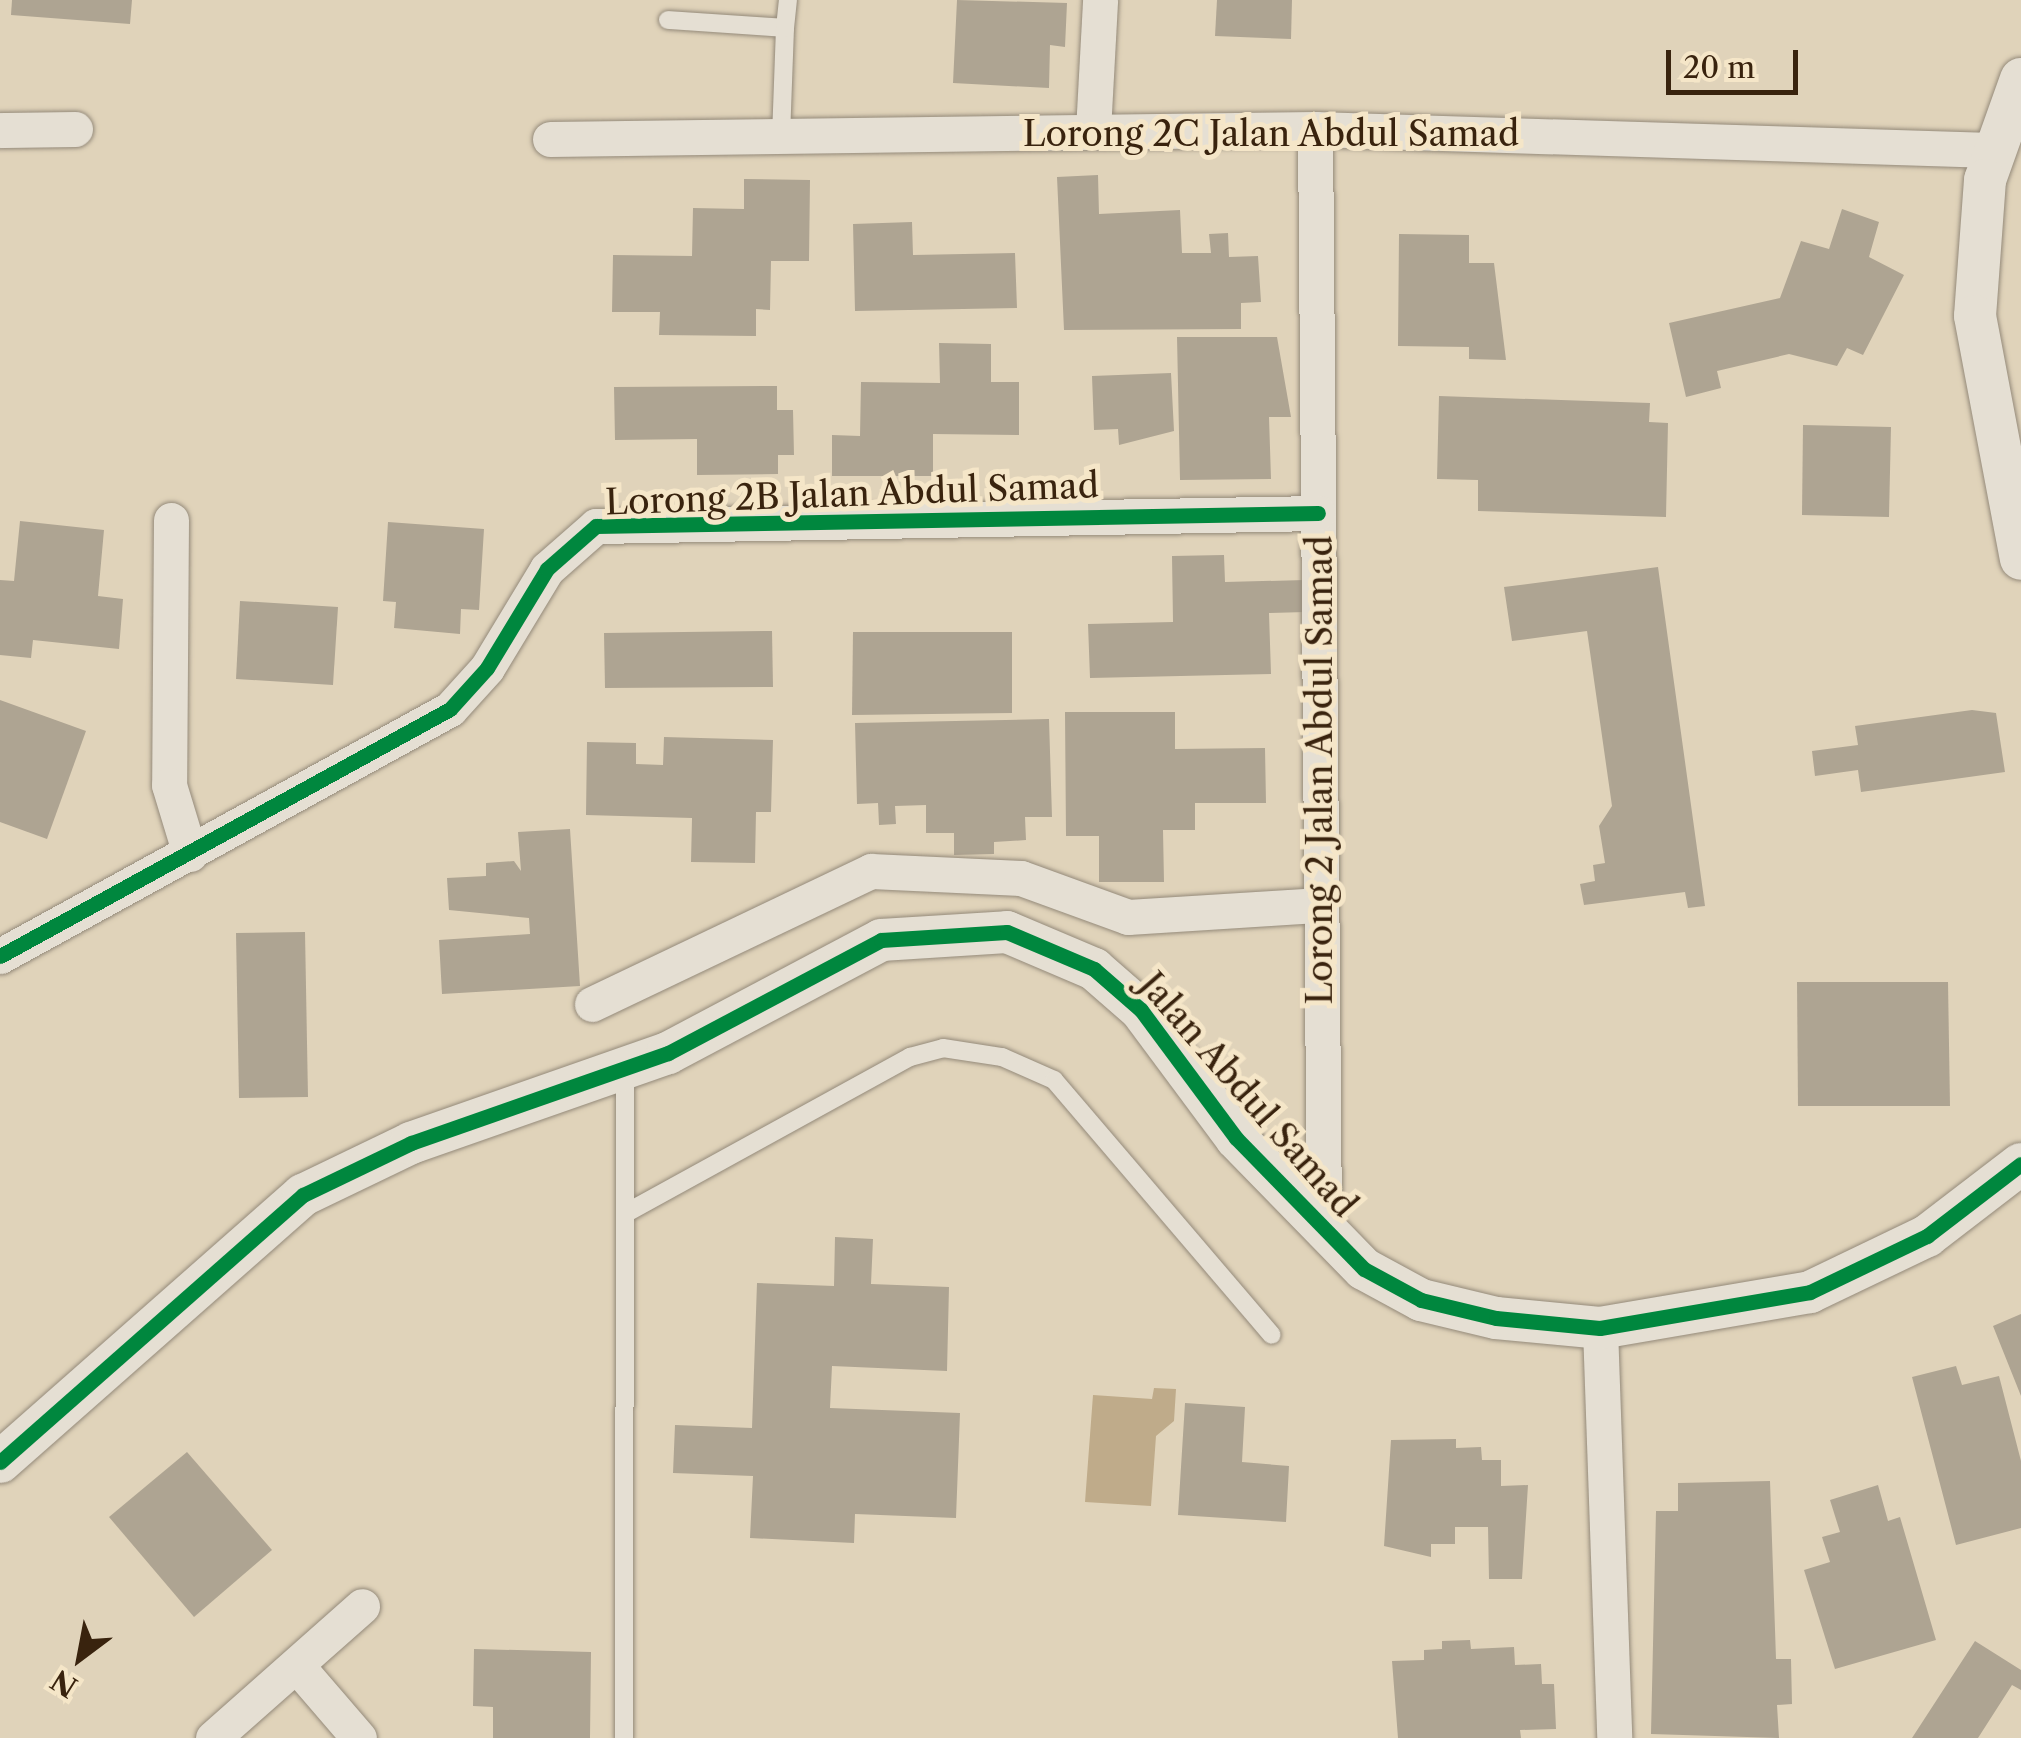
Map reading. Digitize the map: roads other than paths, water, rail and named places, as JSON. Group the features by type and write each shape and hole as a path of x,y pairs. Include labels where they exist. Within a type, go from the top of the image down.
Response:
{"street":[{"path":"1092,130 1100,0"},
{"path":"2017,535 1975,316 1992,150 2021,79"},
{"path":"0,130 75,129"},
{"name":"Lorong 2C Jalan Abdul Samad","path":"550,139 1315,129 1992,150"},
{"name":"Lorong 2 Jalan Abdul Samad","path":"1315,129 1324,1230"},
{"name":"Lorong 2B Jalan Abdul Samad","path":"0,956 450,709 488,668 547,569 596,526 1318,514"},
{"path":"171,520 169,785 190,854"},
{"path":"592,1004 872,871 1021,878 1128,917 1321,905"},
{"name":"Jalan Abdul Samad","path":"0,1462 302,1195 427,1136 625,1070 881,940 1007,932 1094,969 1140,1010 1236,1138 1324,1230 1364,1269 1421,1300 1600,1328 1810,1292 1927,1236 2021,1164"},
{"path":"1600,1328 1614,1738"},
{"path":"213,1738 362,1606"},
{"path":"297,1666 359,1738"}],"lane":[{"path":"781,135 788,0"},
{"path":"668,20 785,28"},
{"path":"628,1212 910,1057 943,1048 1002,1056 1054,1080 1272,1335"},
{"path":"624,1738 628,1212 625,1070"}]}
